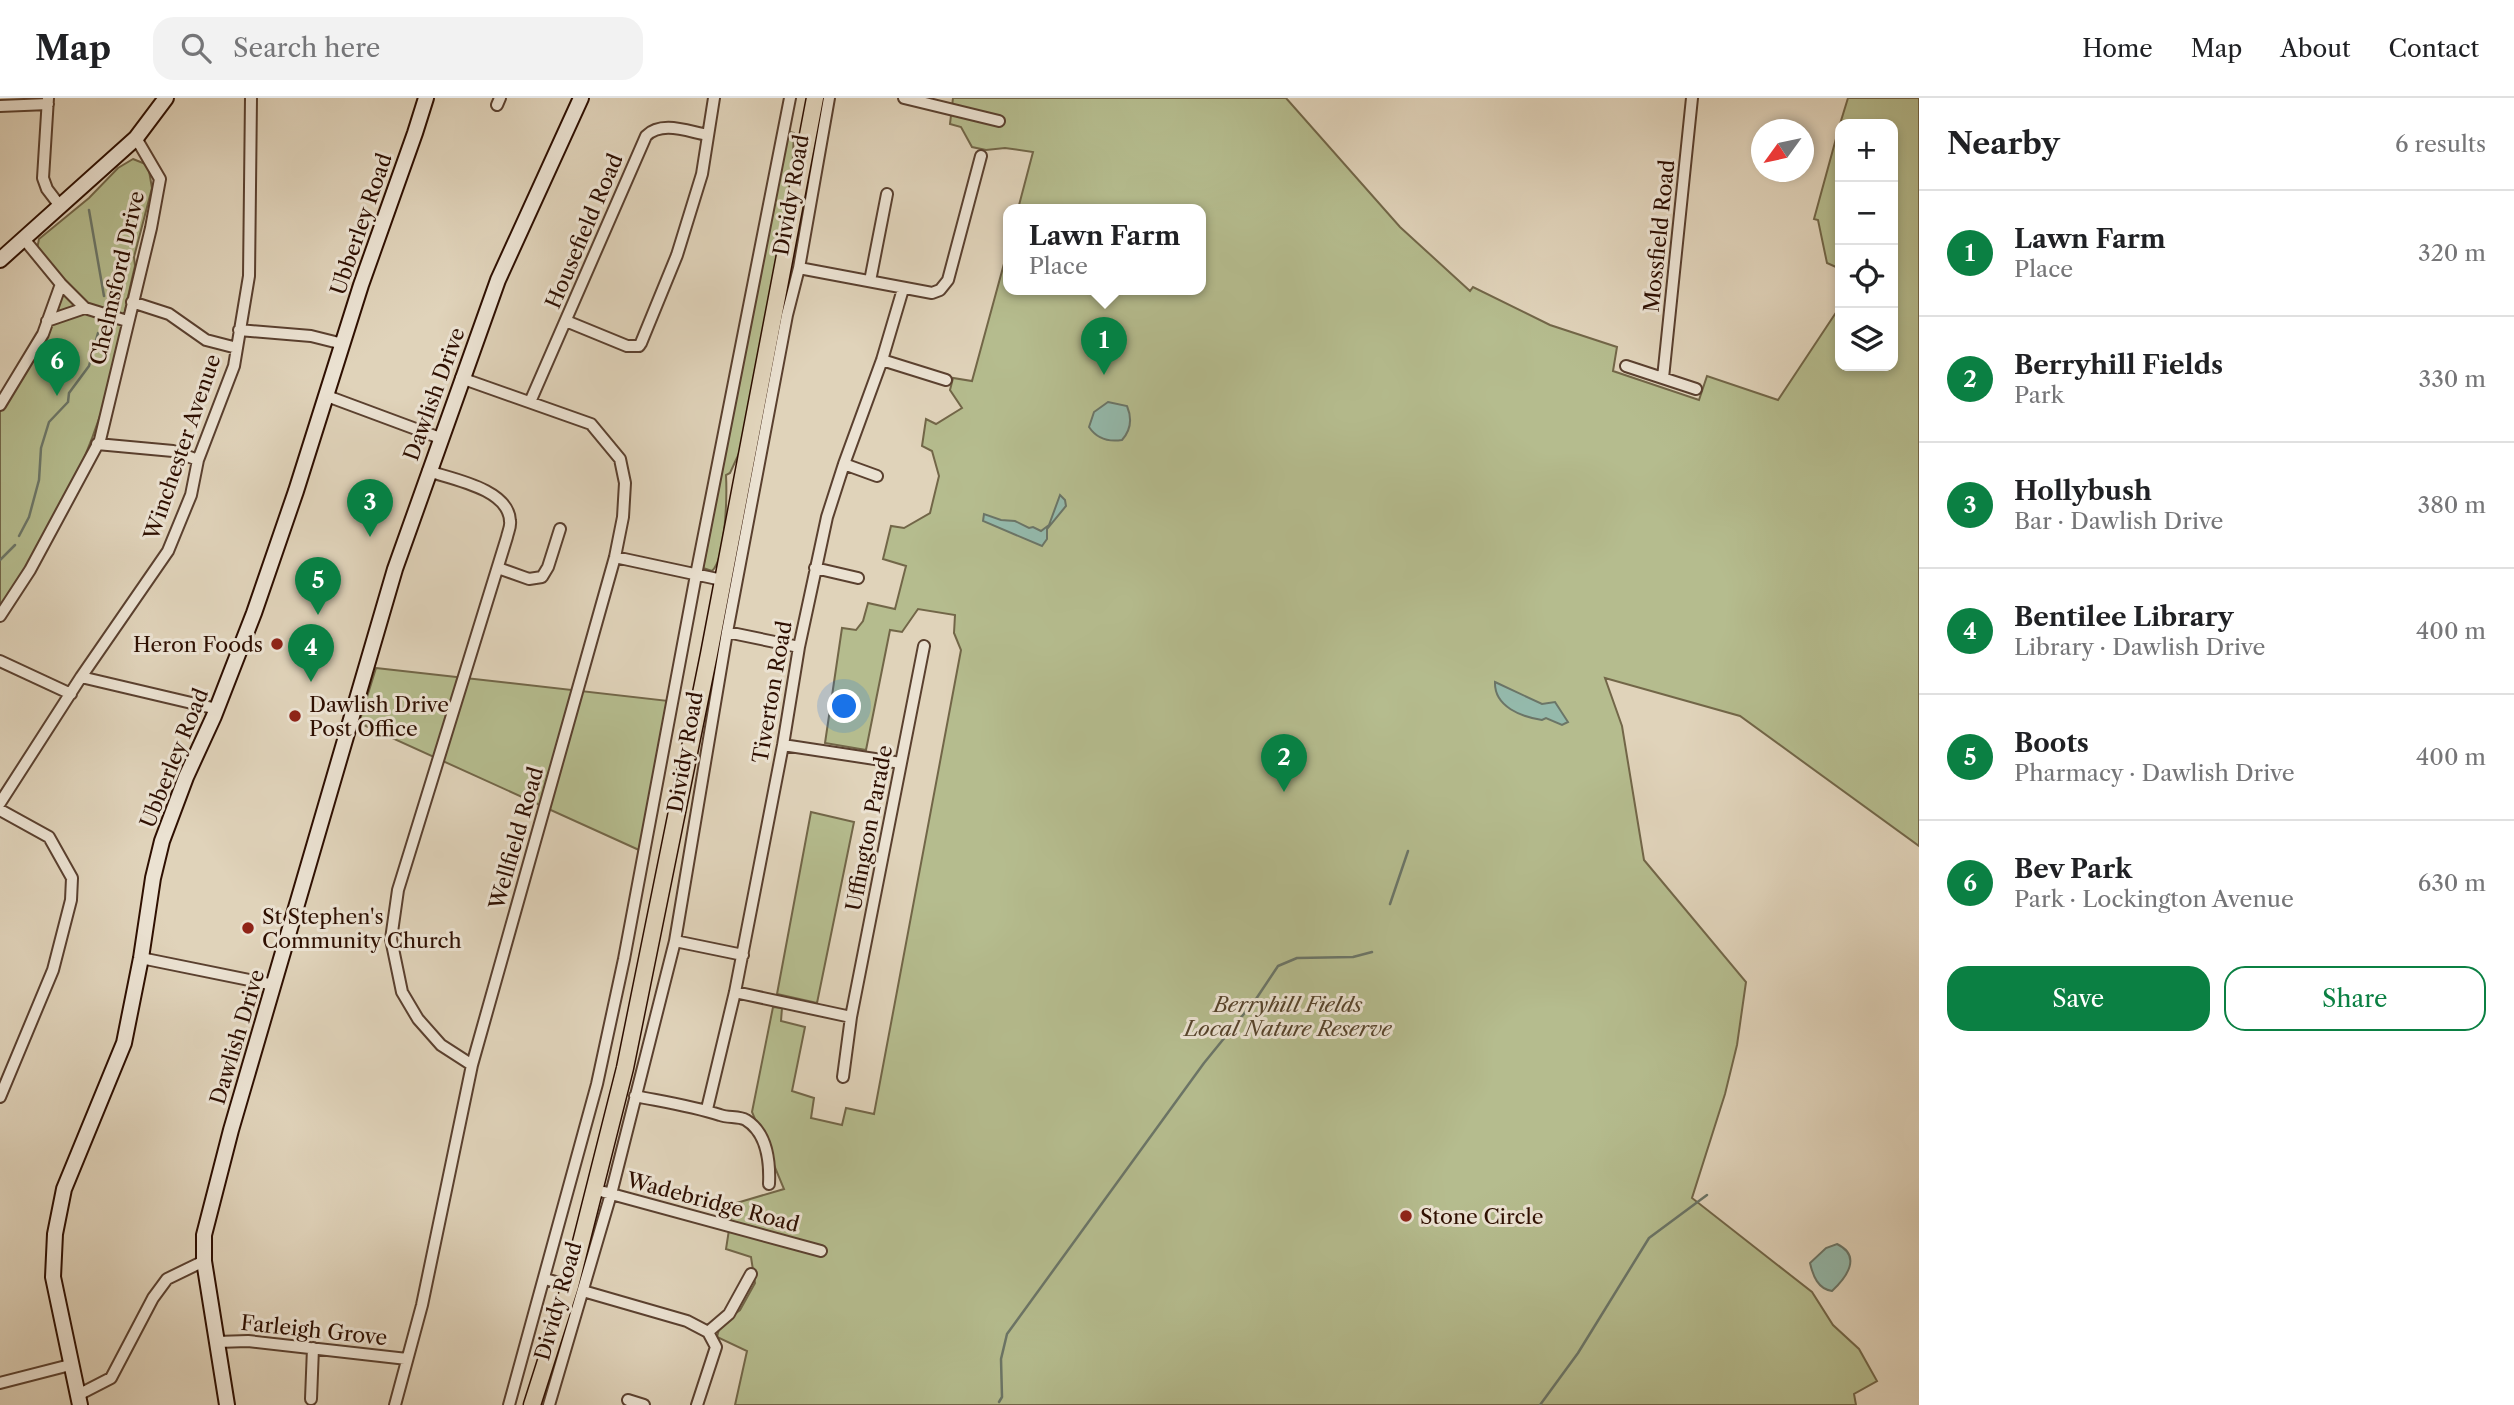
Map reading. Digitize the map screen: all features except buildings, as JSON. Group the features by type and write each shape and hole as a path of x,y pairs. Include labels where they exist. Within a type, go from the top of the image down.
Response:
{"main road":[{"name":"Dividy Road","path":"532,1405 577,1289 594,1189 625,1068 815,98"}],"street":[{"path":"0,260 136,138 166,98"},
{"name":"Winchester Avenue","path":"0,803 81,677 168,551 191,495 198,460 234,366 249,276 251,98"},
{"name":"Ubberley Road","path":"79,1400 53,1277 53,1254 59,1212 67,1180 124,1043 162,841 186,777 217,709 296,491 361,285 426,98"},
{"name":"Dawlish Drive","path":"227,1405 204,1261 204,1235 231,1130 391,581 428,471 511,249 580,98"},
{"path":"566,321 626,346 639,346 677,255 702,174 713,98"},
{"name":"Dividy Road","path":"509,1405 597,1084 624,959 790,98"},
{"name":"Dividy Road","path":"549,1405 577,1289 611,1194 675,941 727,632 787,315 799,268 829,98"},
{"path":"904,98 999,121"},
{"name":"Mossfield Road","path":"1663,378 1692,98"},
{"path":"0,106 48,101 43,178 47,189 60,206"},
{"name":"Housefield Road","path":"530,402 646,136 652,130 667,127 709,135"},
{"name":"Chelmsford Drive","path":"0,616 30,570 97,444 160,179 136,138"},
{"path":"799,268 903,289 932,293 940,290 948,280 981,156"},
{"path":"870,281 887,194"},
{"path":"24,239 85,308 127,321"},
{"path":"0,405 43,334 61,284"},
{"name":"Tiverton Road","path":"707,1109 743,955 799,647 827,517 882,360 903,289"},
{"path":"132,302 169,314 206,340 237,348"},
{"path":"47,321 85,308"},
{"path":"240,330 310,335 343,344"},
{"path":"882,360 946,380"},
{"path":"1626,366 1696,389"},
{"path":"927,390 931,377"},
{"name":"Wellfield Road","path":"395,1405 422,1305 472,1065 615,556 625,499 620,459 591,424 461,378"},
{"path":"327,396 440,438"},
{"path":"97,444 173,451 198,460"},
{"path":"844,464 877,475"},
{"path":"428,471 491,492 505,507 510,520 498,568 398,890 391,939 402,992 418,1019 441,1045 472,1065"},
{"path":"498,568 529,579 542,577 560,529"},
{"path":"615,556 722,580"},
{"path":"815,568 858,578"},
{"path":"727,632 799,647"},
{"name":"Uffington Parade","path":"843,1077 852,1017 924,646"},
{"path":"0,661 71,694"},
{"path":"81,677 217,709"},
{"path":"783,744 901,763"},
{"path":"0,810 49,837 72,878 71,901 53,970 0,1097"},
{"path":"675,941 743,955"},
{"path":"141,958 274,985"},
{"path":"735,992 852,1017"},
{"path":"635,1096 745,1119 760,1132 769,1160 769,1184"},
{"name":"Wadebridge Road","path":"594,1189 821,1251"},
{"path":"79,1400 111,1378 153,1298 167,1279 204,1261"},
{"path":"708,1332 729,1314 751,1275"},
{"name":"Dividy Road","path":"545,1279 577,1289"},
{"path":"577,1289 687,1321 708,1332 716,1347 697,1405"},
{"name":"Farleigh Grove","path":"217,1342 248,1340 407,1359"},
{"path":"311,1399 313,1348"},
{"path":"0,1382 71,1365"},
{"path":"628,1400 644,1405"}],"green space":[{"name":"Berryhill Fields Local Nature Reserve","path":"953,98 1286,98 1400,227 1470,291 1473,287 1550,325 1617,347 1613,371 1699,400 1707,376 1778,400 1835,314 1835,371 1898,371 1898,119 1842,119 1848,98 1919,98 1919,846 1740,716 1605,678 1622,726 1644,860 1746,982 1737,1045 1725,1094 1692,1198 1812,1292 1833,1325 1859,1349 1877,1381 1854,1394 1856,1405 735,1405 747,1351 717,1337 720,1325 740,1310 755,1283 751,1257 726,1249 733,1204 784,1189 752,1112 773,1007 782,1008 781,1021 805,1027 792,1091 814,1098 811,1118 842,1125 846,1108 874,1114 961,650 954,633 955,615 918,609 902,632 890,630 866,750 825,743 842,628 856,630 863,621 868,603 895,609 906,566 883,559 891,526 904,528 930,513 939,476 932,451 922,446 926,419 936,424 962,408 950,390 953,378 972,381 1003,267 1003,295 1206,295 1206,204 1019,204 1033,152 972,147 961,127 950,124"},
{"path":"786,131 794,133 792,175 741,449 730,473 726,475 723,540 717,564 712,571 703,568"},
{"name":"Berryhill Fields Local Nature Reserve","path":"1835,142 1835,267 1827,263 1818,220 1814,219"},
{"path":"133,159 148,165 152,188 134,257 135,266 101,413 58,515 0,609 0,409 52,325 66,283 37,249 39,239 89,198 118,168"},
{"path":"376,668 669,701 639,850 359,723"},
{"path":"811,812 854,822 817,1003 777,994"}],"shaded area":[{"path":"1108,402 1127,406 1130,424 1122,440 1104,439 1089,427 1094,412"},
{"path":"1060,495 1066,506 1047,529 1047,539 1042,546 983,521 984,514 1001,520 1015,521 1041,531 1049,525"},
{"path":"1495,682 1542,704 1555,702 1568,722 1562,725 1546,718 1542,720 1518,713 1499,698"},
{"path":"1837,1244 1849,1254 1850,1267 1832,1291 1823,1288 1817,1281 1810,1263 1826,1248"}],"waterway":[{"path":"89,210 104,296"},
{"path":"19,536 29,517 39,480 41,448 49,422 68,402 69,393 89,366 98,333"},
{"path":"0,560 15,545"},
{"path":"1390,904 1408,851"},
{"path":"999,1402 1002,1397 1001,1359 1007,1334 1278,966 1297,958 1353,957 1372,952"},
{"path":"1540,1405 1578,1353 1649,1238 1707,1195"}],"place":[{"name":"Lawn Farm","path":"1104,375"},
{"name":"Bev Park","path":"57,396"},
{"name":"Hollybush","path":"370,537"},
{"name":"Boots","path":"318,615"},
{"name":"Heron Foods","path":"277,644"},
{"name":"Bentilee Library","path":"311,682"},
{"name":"Dawlish Drive Post Office","path":"295,716"},
{"name":"Berryhill Fields","path":"1284,792"},
{"name":"St Stephen's Community Church","path":"248,928"},
{"name":"Stone Circle","path":"1406,1216"}]}
